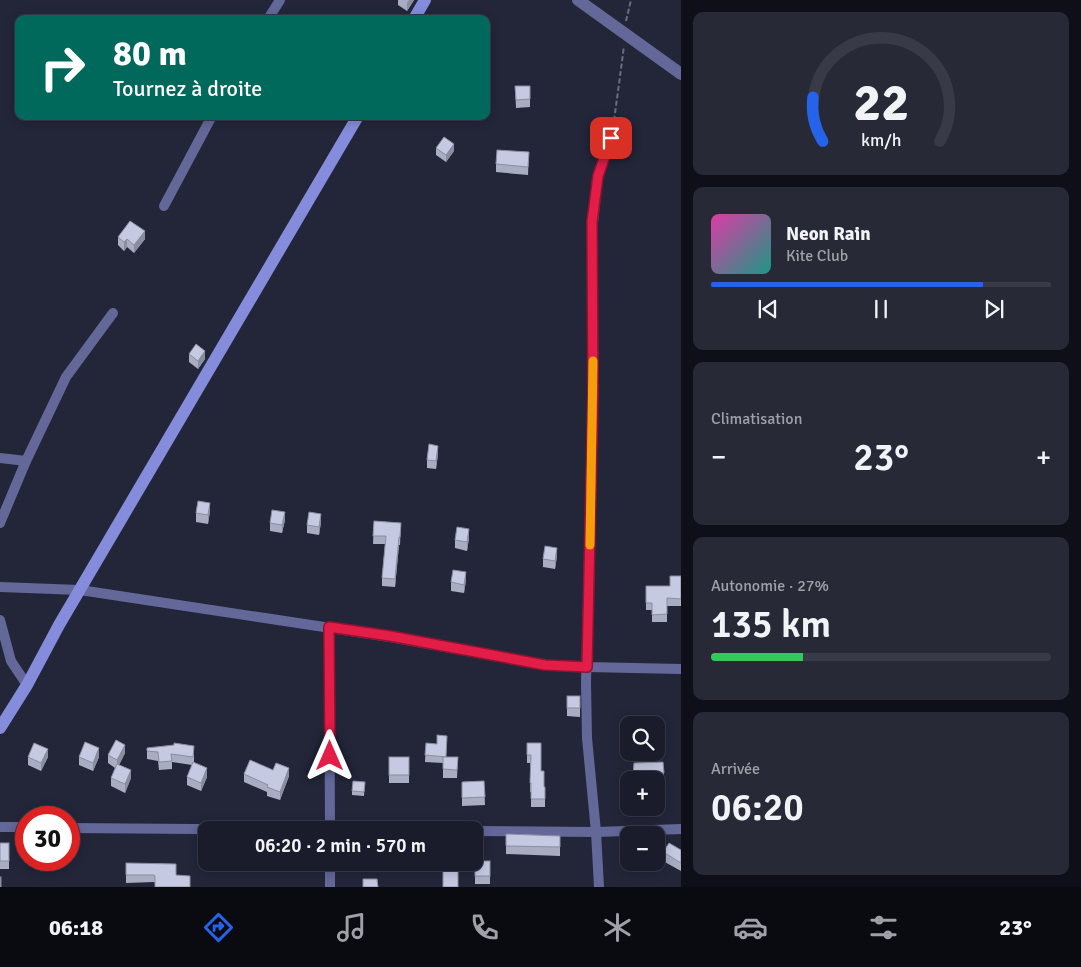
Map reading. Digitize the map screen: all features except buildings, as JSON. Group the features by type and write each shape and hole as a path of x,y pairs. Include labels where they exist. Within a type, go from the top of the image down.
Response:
{"main road":[{"path":"416,15 425,0"},
{"path":"0,728 27,685 59,625 356,120"}],"street":[{"path":"271,15 280,0"},
{"path":"578,0 681,74"},
{"path":"164,206 210,120"},
{"path":"599,887 587,738 593,393 592,222 598,176 611,138"},
{"path":"0,523 26,461 66,377 113,313"},
{"path":"0,458 26,461"},
{"path":"0,588 80,590 390,636 545,665 681,669"},
{"path":"0,620 11,661 27,685"},
{"path":"329,627 331,821"},
{"path":"0,827 15,827"},
{"path":"80,828 198,829"},
{"path":"483,831 596,832 681,829"},
{"path":"330,871 330,887"}],"path":[{"path":"611,138 631,0"}],"slow traffic":[{"path":"590,545 593,361"}],"route":[{"path":"330,756 329,627 390,636 545,665 587,667 593,393 592,222 598,176 611,138"}]}
